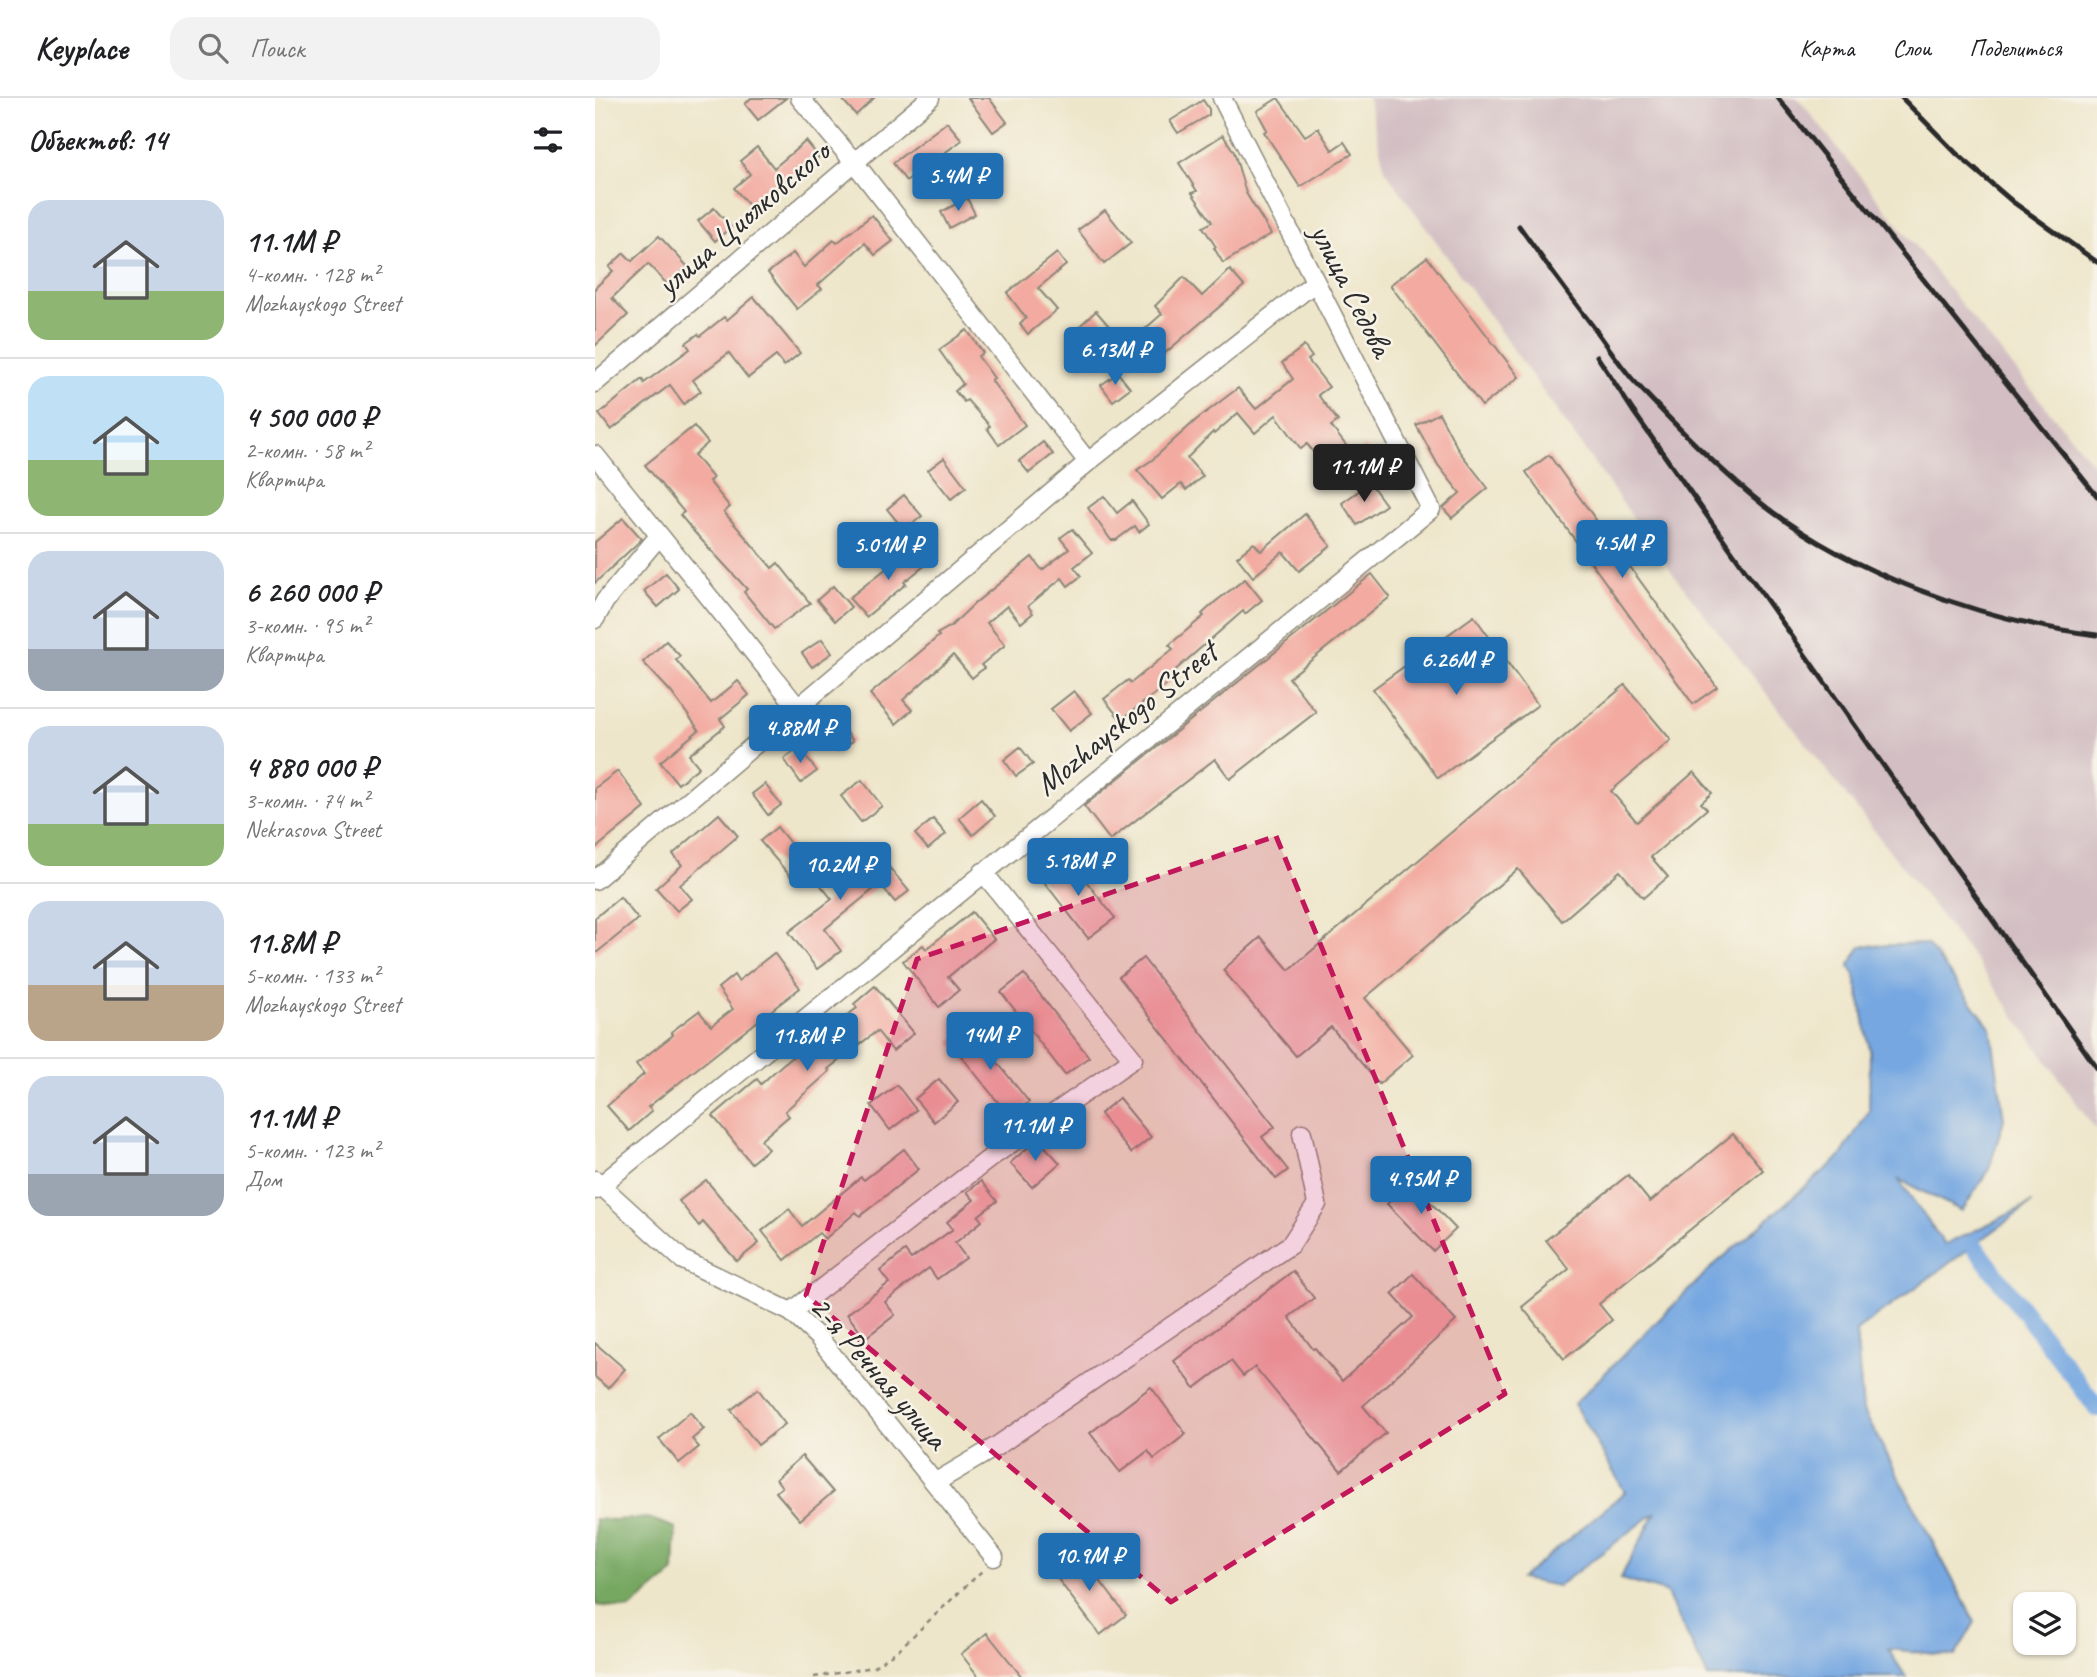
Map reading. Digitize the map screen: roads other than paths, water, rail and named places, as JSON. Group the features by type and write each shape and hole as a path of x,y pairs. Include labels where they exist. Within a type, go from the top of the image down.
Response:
{"street":[{"path":"800,98 854,162 1088,462"},
{"name":"улица Циолковского","path":"595,383 930,98"},
{"name":"улица Седова","path":"1222,98 1431,509"},
{"path":"595,880 1088,462 1314,283"},
{"path":"595,455 799,709"},
{"name":"Mozhayskogo Street","path":"597,1185 1431,509"},
{"path":"595,619 605,601 659,536"},
{"path":"791,1312 994,1155 1133,1059 983,872"},
{"path":"936,1482 997,1446 1291,1244 1317,1204 1302,1133"},
{"name":"2-я Речная улица","path":"597,1185 683,1260 791,1312 818,1337 994,1557"}],"water":[{"path":"1927,944 1991,1028 2004,1119 1989,1169 1962,1211 1898,1179 1945,1245 2032,1203 1856,1331 1863,1410 1975,1622 1955,1656 1888,1649 1906,1677 1708,1677 1666,1592 1620,1579 1656,1512 1558,1586 1521,1579 1625,1492 1574,1404 1714,1265 1840,1157 1869,1111 1870,1050 1855,975 1849,966 1861,946"}],"waterway":[{"path":"1975,1247 2097,1408"}],"railway":[{"path":"1778,98 2097,496"},
{"path":"1902,98 1957,154 2013,202 2097,262"},
{"path":"1519,226 1633,380 1720,468 1787,522 1870,569 1961,605 2007,618 2097,635"},
{"path":"1597,356 1633,411 2097,1068"}]}
